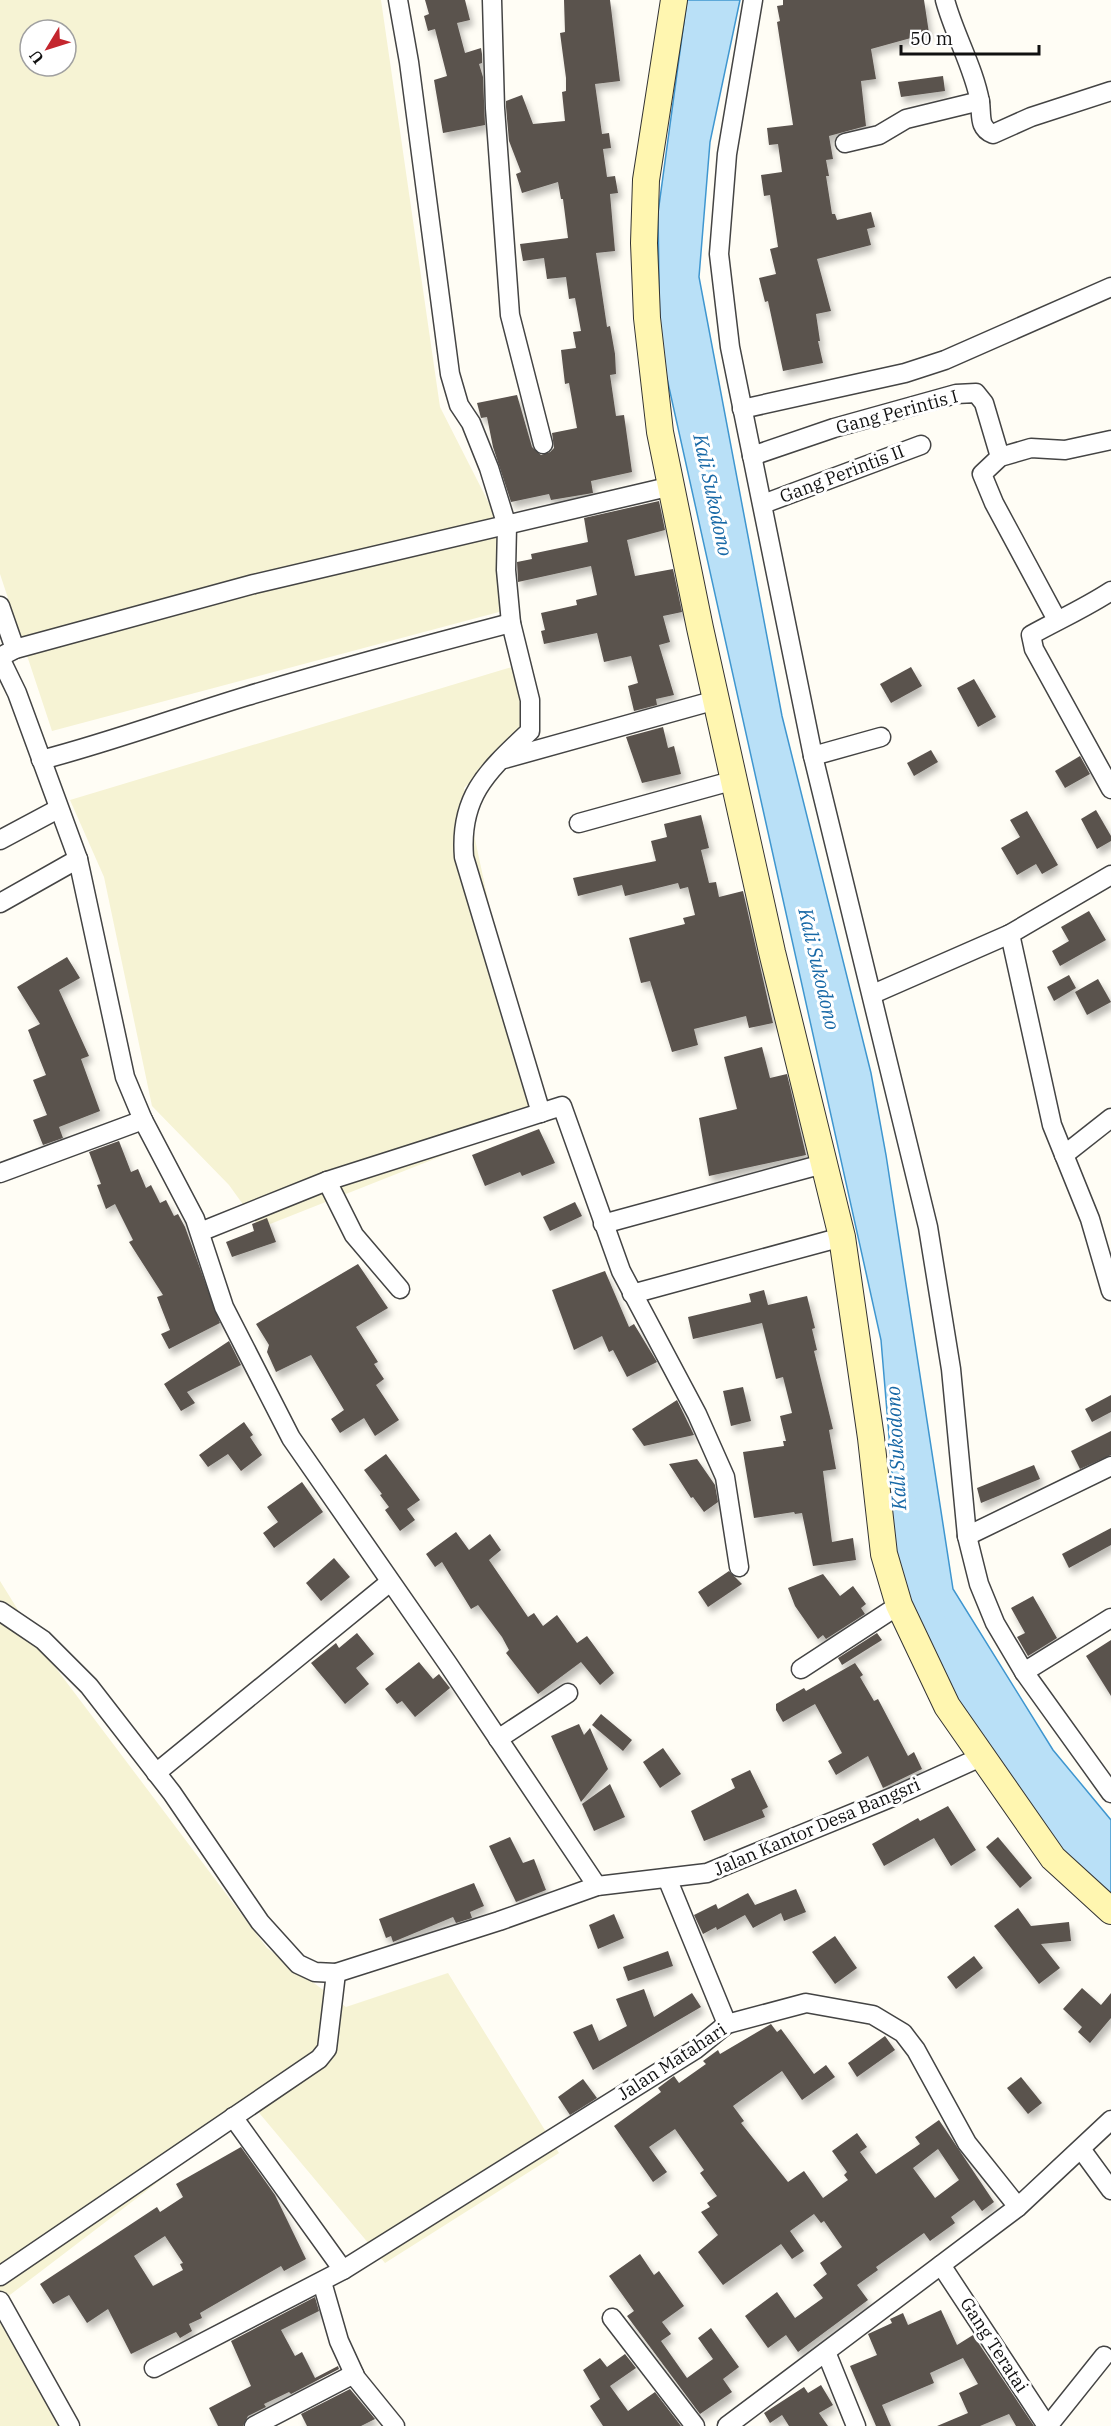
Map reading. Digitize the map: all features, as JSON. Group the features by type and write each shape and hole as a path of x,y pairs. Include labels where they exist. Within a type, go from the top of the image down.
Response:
{"main road":[{"path":"674,0 646,180 644,243 647,318 660,432 772,952 842,1237 870,1426 884,1554 899,1605 947,1706 1053,1858 1111,1911"}],"street":[{"path":"398,0 409,62 450,374 459,405 471,423 489,468 507,526 507,570 511,623 530,700 530,731 497,761 484,777 467,811 462,839 464,856 541,1113"},
{"path":"492,0 495,108 510,315 543,444"},
{"path":"753,0 727,154 719,254 729,348 763,504 813,756 873,994 925,1215 941,1298 951,1368 967,1536 986,1606 1024,1672 1108,1784"},
{"path":"945,0 980,101 981,123 984,129 993,134 1031,117 1111,91"},
{"path":"845,143 879,135 906,119 980,101"},
{"path":"742,409 905,373 945,360 1111,287"},
{"name":"Gang Perintis I","path":"752,456 856,422 956,394 976,393 984,403 1000,457"},
{"path":"1057,620 984,482 982,474 1000,457 1031,448 1065,450 1111,440"},
{"name":"Gang Perintis II","path":"763,504 921,445"},
{"path":"5,655 254,584 672,486"},
{"path":"1111,591 1072,616 1057,620 1031,635 1034,649 1111,789"},
{"path":"0,606 5,655 58,809 78,859 122,1067 143,1120 200,1232 224,1307 291,1438 597,1886"},
{"path":"41,760 110,742 244,697 385,655 511,623"},
{"path":"497,761 586,734 716,700"},
{"path":"813,756 881,737"},
{"path":"579,824 735,780"},
{"path":"0,840 58,809"},
{"path":"0,903 78,859"},
{"path":"873,994 1010,934 1111,875"},
{"path":"1010,934 1052,1125 1090,1219 1111,1291"},
{"path":"200,1232 327,1181 562,1106 603,1224 632,1294 697,1414 725,1477 739,1567"},
{"path":"1064,1155 1111,1118"},
{"path":"0,1173 143,1120"},
{"path":"603,1224 823,1164"},
{"path":"327,1181 354,1235 400,1289"},
{"path":"632,1294 842,1237"},
{"path":"967,1536 1111,1466"},
{"path":"156,1773 390,1581"},
{"path":"801,1669 899,1605"},
{"path":"0,1611 43,1640 89,1686 156,1773 260,1922 298,1964 315,1972 336,1973 327,2049 319,2059 0,2276"},
{"path":"1024,1672 1111,1617"},
{"path":"498,1739 568,1693"},
{"name":"Jalan Kantor Desa Bangsri","path":"336,1973 499,1922 597,1886 707,1873 895,1796 983,1756"},
{"path":"667,1878 727,2024"},
{"name":"Jalan Matahari","path":"154,2368 343,2270 696,2049 727,2024 806,2003 873,2015 903,2033 916,2050 967,2143 1018,2207"},
{"path":"233,2117 343,2270"},
{"path":"727,2426 1018,2207 1111,2120"},
{"path":"1081,2149 1111,2190"},
{"name":"Gang Teratai","path":"941,2265 1048,2426"},
{"path":"322,2282 339,2341 354,2374 395,2426"},
{"path":"0,2301 70,2426"},
{"path":"612,2318 694,2426"},
{"path":"826,2352 856,2426"},
{"path":"1048,2426 1104,2356"},
{"path":"254,2426 354,2374"}],"shaded area":[{"path":"0,0 381,0 440,407 498,521 499,612 52,731 0,574"},
{"path":"512,667 526,727 464,788 535,1119 260,1228 229,1185 152,1106 104,877 70,800"},
{"path":"0,1581 46,1655 267,1948 346,2007 448,1973 559,2153 385,2263 255,2108 2,2301 72,2426 0,2426"}],"water":[{"path":"687,0 740,0 710,142 699,277 782,716 871,1073 886,1155 953,1589 1053,1750 1111,1820 1111,1893 1070,1862 954,1700 898,1544 881,1340 660,347 658,213"}],"building":[{"path":"425,0 465,0 470,20 457,23 465,53 481,48 482,63 479,64 483,77 485,125 443,133 434,80 447,76 435,29 428,31 424,16 429,14"},
{"path":"564,0 610,0 620,81 595,84 602,134 609,133 611,148 603,149 607,177 615,176 618,193 610,194 615,251 596,253 607,327 610,326 615,354 616,374 610,375 616,416 624,415 632,472 591,481 593,493 551,500 549,494 511,502 493,447 487,417 481,418 477,403 517,395 532,447 541,455 554,448 552,433 577,428 569,383 565,384 561,350 576,348 573,332 581,331 575,298 569,299 566,277 547,279 544,258 523,261 520,244 568,238 563,199 561,199 558,182 522,193 516,174 521,172 509,141 506,107 506,101 522,95 533,124 565,121 562,92 566,91 566,78 560,33 565,32"},
{"path":"783,0 924,0 929,33 871,49 876,79 861,81 866,126 829,136 833,159 826,160 829,176 826,176 832,214 835,214 837,220 871,212 875,227 867,229 871,245 817,259 831,311 816,314 820,341 818,341 823,363 783,371 768,301 765,302 759,278 776,274 770,249 778,247 770,195 764,196 761,175 782,172 778,144 769,145 767,128 793,125 777,22 780,21 777,6 783,5"},
{"path":"943,76 945,91 901,97 898,82"},
{"path":"659,501 665,530 627,540 635,576 673,569 682,612 663,616 670,642 659,645 674,695 656,699 657,705 634,711 628,686 638,683 631,656 604,662 597,633 544,644 541,631 545,630 541,613 577,605 576,600 597,595 591,566 518,582 517,562 532,559 531,554 588,542 584,518"},
{"path":"911,667 922,686 891,703 880,684"},
{"path":"974,679 996,717 978,727 957,688"},
{"path":"663,727 668,748 674,746 681,774 642,783 626,737"},
{"path":"931,750 938,762 914,776 907,763"},
{"path":"1080,756 1090,774 1065,788 1055,771"},
{"path":"1096,810 1111,836 1111,841 1097,849 1081,819"},
{"path":"1027,811 1058,865 1042,874 1036,864 1017,875 1001,848 1020,837 1010,820"},
{"path":"701,815 709,848 701,850 709,883 716,882 719,897 743,891 773,1023 749,1028 746,1016 694,1029 698,1045 672,1052 650,981 641,983 629,938 685,924 683,918 695,915 688,887 680,889 678,883 625,896 622,885 578,896 573,878 656,861 651,841 667,837 664,824"},
{"path":"1089,911 1106,940 1060,966 1052,951 1069,941 1061,927"},
{"path":"67,957 80,978 59,990 89,1056 81,1059 100,1111 59,1127 63,1138 43,1145 33,1120 47,1115 33,1080 46,1075 28,1030 40,1024 17,987"},
{"path":"1069,975 1076,988 1054,1001 1047,987"},
{"path":"1098,979 1111,1002 1087,1015 1075,992"},
{"path":"762,1047 770,1078 787,1074 806,1155 709,1176 699,1118 737,1109 724,1057"},
{"path":"539,1129 555,1163 522,1176 520,1172 485,1186 472,1155"},
{"path":"119,1141 131,1172 138,1169 146,1188 151,1185 160,1203 166,1200 174,1216 178,1214 185,1227 220,1323 169,1349 161,1334 170,1330 157,1297 163,1295 129,1242 133,1240 115,1204 106,1209 97,1185 101,1184 89,1152"},
{"path":"575,1202 582,1216 550,1231 543,1217"},
{"path":"267,1218 276,1242 232,1257 226,1242 254,1231 252,1224"},
{"path":"358,1264 388,1308 356,1327 378,1362 374,1364 384,1379 376,1385 399,1420 375,1436 364,1418 340,1433 331,1419 344,1410 311,1355 276,1372 267,1352 269,1345 256,1324"},
{"path":"605,1271 629,1327 634,1324 657,1362 627,1377 613,1350 609,1352 602,1336 574,1350 552,1290"},
{"path":"764,1290 768,1305 807,1296 815,1328 812,1329 817,1350 814,1351 833,1429 829,1430 836,1469 823,1471 832,1542 853,1538 856,1560 813,1566 802,1513 795,1514 794,1512 754,1518 743,1452 784,1446 783,1441 786,1441 780,1416 792,1413 783,1377 776,1379 762,1323 693,1339 688,1317 751,1302 749,1294"},
{"path":"229,1341 241,1365 187,1392 195,1403 181,1411 164,1384"},
{"path":"743,1387 751,1421 731,1426 723,1391"},
{"path":"1111,1395 1111,1412 1092,1422 1085,1409"},
{"path":"677,1400 694,1435 644,1446 632,1429"},
{"path":"244,1422 253,1435 250,1437 262,1455 241,1471 228,1454 208,1467 199,1455"},
{"path":"1111,1431 1111,1455 1080,1469 1071,1451"},
{"path":"386,1454 420,1500 407,1509 415,1520 400,1531 385,1510 389,1507 380,1495 382,1494 364,1470"},
{"path":"697,1459 715,1485 718,1502 704,1512 693,1497 691,1498 669,1464"},
{"path":"1034,1465 1040,1479 981,1503 977,1488"},
{"path":"302,1482 323,1512 274,1548 263,1533 278,1522 267,1507"},
{"path":"1111,1528 1111,1545 1069,1568 1062,1554"},
{"path":"456,1532 469,1550 490,1534 501,1550 489,1560 528,1617 534,1613 543,1626 557,1615 577,1643 587,1636 614,1673 600,1685 581,1662 538,1694 506,1653 509,1650 502,1637 478,1605 471,1609 442,1562 435,1567 426,1554"},
{"path":"334,1558 350,1577 321,1601 306,1583"},
{"path":"729,1571 742,1584 708,1607 698,1592"},
{"path":"823,1574 840,1596 853,1586 866,1604 861,1608 865,1614 826,1639 823,1635 818,1639 795,1606 788,1588"},
{"path":"1033,1596 1057,1638 1028,1656 1017,1637 1025,1633 1011,1608"},
{"path":"357,1633 374,1654 356,1668 369,1684 345,1704 311,1663 336,1643 339,1648"},
{"path":"877,1633 882,1640 842,1665 838,1658"},
{"path":"1111,1640 1111,1696 1086,1656"},
{"path":"419,1662 433,1679 439,1674 450,1688 415,1717 402,1701 397,1704 385,1689"},
{"path":"855,1663 863,1675 860,1677 874,1701 878,1699 908,1756 914,1752 922,1769 883,1788 868,1756 836,1775 828,1761 842,1753 815,1704 783,1722 776,1710 776,1704 804,1688 806,1691"},
{"path":"601,1714 632,1740 623,1751 592,1725"},
{"path":"579,1724 584,1735 590,1728 608,1769 581,1802 551,1736"},
{"path":"663,1748 681,1774 660,1788 643,1762"},
{"path":"750,1770 768,1807 762,1810 765,1817 704,1841 691,1811 735,1788 731,1779"},
{"path":"610,1784 625,1817 594,1831 582,1804"},
{"path":"948,1806 976,1850 951,1866 934,1838 884,1866 872,1844 918,1818 920,1821"},
{"path":"510,1837 523,1863 534,1859 546,1890 516,1902 489,1846"},
{"path":"998,1837 1032,1878 1020,1888 986,1847"},
{"path":"474,1883 484,1906 470,1912 472,1918 456,1923 453,1917 393,1942 391,1936 386,1938 379,1919"},
{"path":"796,1889 806,1912 784,1921 781,1913 753,1928 745,1915 717,1930 716,1927 703,1934 694,1915 716,1904 718,1909 748,1893 755,1905"},
{"path":"1018,1908 1031,1926 1069,1922 1071,1941 1041,1944 1060,1968 1039,1984 994,1926"},
{"path":"614,1914 624,1938 598,1949 589,1925"},
{"path":"835,1936 857,1968 835,1984 812,1952"},
{"path":"668,1951 673,1966 628,1981 623,1967"},
{"path":"974,1956 983,1968 956,1989 947,1977"},
{"path":"1082,1988 1101,2005 1111,1993 1111,2018 1090,2043 1078,2032 1082,2027 1063,2009"},
{"path":"644,1989 654,2017 692,1993 701,2007 593,2070 573,2032 592,2024 599,2041 627,2026 616,1999"},
{"path":"771,2024 777,2032 781,2029 814,2074 826,2065 835,2077 802,2100 782,2071 733,2106 744,2121 741,2123 788,2182 804,2171 823,2198 848,2180 844,2175 847,2172 832,2151 857,2133 867,2147 860,2152 876,2174 920,2144 915,2137 939,2120 994,2202 982,2211 974,2200 951,2217 955,2223 930,2241 924,2233 876,2267 878,2270 857,2285 868,2300 798,2352 786,2335 768,2348 745,2316 777,2292 795,2318 823,2298 813,2285 827,2274 820,2263 842,2247 824,2221 821,2223 814,2214 790,2231 804,2251 792,2259 781,2244 723,2285 698,2252 718,2235 701,2212 710,2207 707,2203 717,2196 700,2173 704,2170 675,2129 649,2147 667,2172 653,2182 614,2126 661,2092 658,2088 674,2076 679,2083 706,2064 703,2061 718,2050 720,2054","holes":["938,2149 959,2180 935,2198 913,2168"]},
{"path":"885,2036 895,2050 857,2077 848,2063"},
{"path":"1021,2077 1042,2103 1028,2114 1007,2088"},
{"path":"583,2079 597,2098 570,2115 558,2097"},
{"path":"241,2147 275,2195 306,2259 284,2271 281,2266 200,2313 202,2318 189,2324 192,2331 180,2338 176,2332 131,2354 108,2309 87,2323 69,2295 53,2304 40,2284 157,2207 160,2212 183,2197 176,2184","holes":["165,2236 183,2263 180,2264 183,2270 153,2286 134,2256"]},
{"path":"640,2254 654,2275 659,2271 684,2306 662,2322 671,2334 661,2341 687,2378 713,2359 698,2338 711,2328 739,2367 723,2379 732,2392 700,2414 627,2316 634,2311 609,2276"},
{"path":"315,2297 319,2311 281,2330 295,2356 302,2352 315,2378 338,2366 339,2369 291,2394 289,2392 264,2404 266,2407 248,2416 243,2426 218,2426 209,2408 251,2386 231,2341"},
{"path":"941,2310 957,2345 973,2335 1034,2426 1016,2426 1009,2414 980,2426 937,2426 968,2413 959,2393 978,2384 963,2358 930,2373 934,2383 882,2405 891,2426 876,2426 850,2366 877,2355 868,2334 892,2323 890,2319 903,2313 908,2325"},
{"path":"625,2354 636,2368 610,2386 628,2411 655,2392 681,2426 603,2426 590,2406 600,2399 583,2370 600,2358 607,2367"},
{"path":"821,2385 833,2405 819,2413 828,2426 789,2426 782,2415 770,2423 764,2413 804,2387 808,2393"},
{"path":"350,2389 375,2419 361,2426 307,2426 301,2414"}],"waterway":[{"name":"Kali Sukodono","path":"900,1505 899,1562 940,1645"}]}
